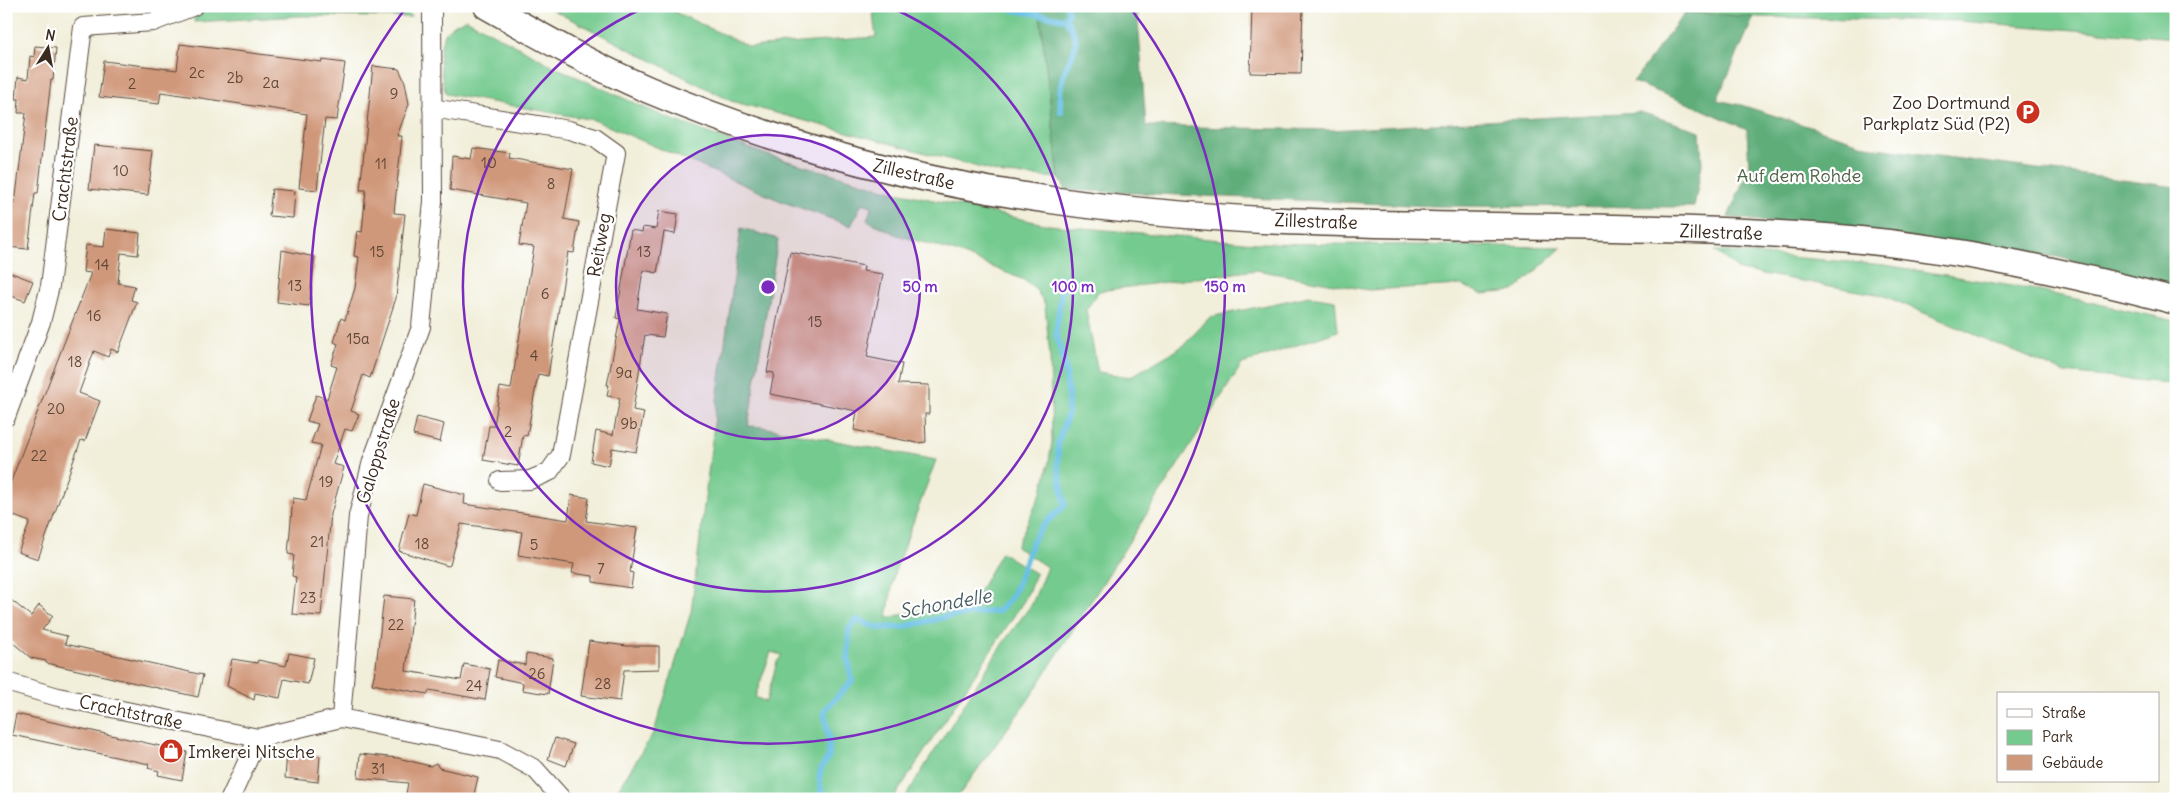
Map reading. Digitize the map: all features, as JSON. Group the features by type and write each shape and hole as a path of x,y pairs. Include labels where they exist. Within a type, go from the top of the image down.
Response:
{"main road":[{"name":"Zillestraße","path":"486,6 553,44 650,90 736,122 825,152 926,179 1052,201 1232,218 1387,224 1694,230 1853,240 1958,252 2082,277 2176,301"}],"street":[{"name":"Crachtstraße","path":"6,417 41,322 50,286 83,28 153,22 194,6"},
{"name":"Galoppstraße","path":"341,718 358,516 372,460 421,327 433,201 432,6"},
{"name":"Reitweg","path":"432,108 569,130 595,138 616,153 560,455 549,472 530,480 500,481"},
{"name":"Crachtstraße","path":"6,682 58,697 258,738"},
{"path":"230,799 258,738 341,718 500,750 535,769 562,799"}],"green space":[{"path":"228,6 406,6 411,17 301,16 194,22 195,13"},
{"path":"545,6 662,6 750,47 876,37 872,6 1039,6 1059,178 1004,174 731,101"},
{"path":"1039,6 1137,6 1146,126 1332,130 1640,112 1700,131 1702,164 1694,207 1432,206 1066,190 1059,178"},
{"path":"1619,6 2176,6 2176,38 1960,21 1754,17"},
{"name":"Auf dem Rohde","path":"1685,12 1754,17 1717,100 1741,105 1876,148 2176,187 2176,290 2059,257 1728,217 1749,168 1747,129 1633,82"},
{"path":"466,19 557,68 663,116 767,155 892,191 1049,225 1255,243 1562,247 1514,291 1482,294 1461,285 1368,290 1256,270 1099,291 1086,310 1098,372 1130,377 1183,346 1210,317 1310,296 1335,300 1338,331 1242,364 1029,699 956,799 904,799 1003,643 1032,604 1047,567 1016,547 1042,491 1052,442 1050,357 1045,305 1037,291 1024,280 956,252 897,235 867,220 872,206 862,203 851,226 781,201 594,120 446,94 440,58 442,40 452,26"},
{"path":"741,228 778,239 748,426 762,427 936,460 894,574 887,618 976,597 1001,552 1036,574 1025,599 893,799 612,799 654,732 691,612 717,400","holes":["771,652 782,655 777,662 766,702 755,697"]},
{"path":"1715,251 1885,265 2030,289 2176,321 2176,384 2065,373 1882,295 1739,270"}],"building":[{"path":"1252,6 1303,6 1301,74 1250,73"},
{"path":"180,44 322,62 322,60 345,63 337,120 325,119 317,190 299,188 307,114 161,92 159,104 99,97 104,61 177,70"},
{"path":"35,46 56,48 38,193 35,193 28,249 7,247 12,204 15,204 26,113 18,113 19,99 16,99 18,77 28,79 30,56 34,57"},
{"path":"373,66 399,69 405,82 409,104 397,136 402,136 394,213 405,214 396,298 370,378 363,375 351,411 359,414 352,431 345,429 333,464 344,467 331,514 321,616 292,614 296,577 292,576 294,555 288,554 293,498 306,500 321,445 311,443 318,424 307,421 316,395 327,399 337,367 331,365 338,344 334,342 341,318 345,320 355,288 359,257 354,256 357,231 362,232 366,190 360,190"},
{"path":"94,145 153,151 148,195 89,189"},
{"path":"473,148 510,153 509,158 573,169 564,219 579,222 574,253 568,252 548,376 538,374 527,436 523,435 518,466 483,460 489,426 494,426 500,387 511,389 534,247 519,245 526,203 450,190 452,156 471,159"},
{"path":"272,189 295,191 293,218 269,216"},
{"path":"659,211 678,214 675,234 664,232 657,273 643,270 637,309 667,314 663,337 645,335 633,410 644,412 636,452 612,448 609,466 591,462 596,431 613,435 620,398 607,396 609,385 607,385 620,319 616,318 631,230 642,232 643,227 656,229"},
{"path":"106,229 140,233 138,255 121,253 118,283 135,286 131,300 137,302 118,352 111,349 108,357 94,351 79,393 100,401 85,441 81,440 38,559 18,552 30,522 6,513 6,494 91,273 83,272 86,245 104,247"},
{"path":"282,250 315,257 309,306 277,302"},
{"path":"790,252 864,266 863,271 883,274 867,357 902,364 898,384 929,385 929,414 925,414 926,442 917,443 854,430 857,411 770,394 774,373 767,372"},
{"path":"6,271 33,281 25,301 6,294"},
{"path":"417,417 444,424 440,442 413,435"},
{"path":"423,484 465,495 464,504 568,520 571,495 589,498 586,521 637,528 630,572 633,573 631,588 593,582 593,576 572,573 574,564 518,555 522,532 461,524 450,565 448,566 399,551 409,513 416,515"},
{"path":"6,596 31,616 39,605 53,616 42,630 67,636 65,644 203,675 198,697 31,658 6,637"},
{"path":"384,596 414,599 406,671 461,680 464,664 490,669 485,700 429,690 428,694 372,684 376,667"},
{"path":"589,641 627,646 659,646 659,669 624,670 620,701 581,696"},
{"path":"289,653 314,658 308,684 284,679 280,698 255,693 254,700 227,686 232,659 257,663 258,660 286,666"},
{"path":"526,654 553,658 548,694 522,690 523,683 495,677 498,660 525,665"},
{"path":"16,714 187,752 182,780 158,775 159,771 148,768 149,764 12,735"},
{"path":"555,738 574,744 566,766 548,759"},
{"path":"287,753 320,756 318,782 285,778"},
{"path":"360,754 398,758 430,766 436,763 439,768 478,777 473,799 405,799 408,783 358,778"}],"waterway":[{"name":"Schondelle","path":"1006,6 1014,10 1065,19 1075,35 1075,48 1062,81 1060,95 1061,112"},
{"path":"1065,19 1068,13 1067,6"},
{"name":"Schondelle","path":"823,799 819,777 822,767 829,756 829,740 824,711 852,681 848,659 849,629 856,620 879,628 903,627 949,616 998,611 1012,595 1031,544 1039,530 1065,505 1058,466 1058,443 1068,413 1068,392 1065,366 1056,333 1063,278"}],"place":[{"name":"Zoo Dortmund Parkplatz Süd (P2)","path":"2028,112"},
{"name":"Imkerei Nitsche","path":"171,751"}]}
